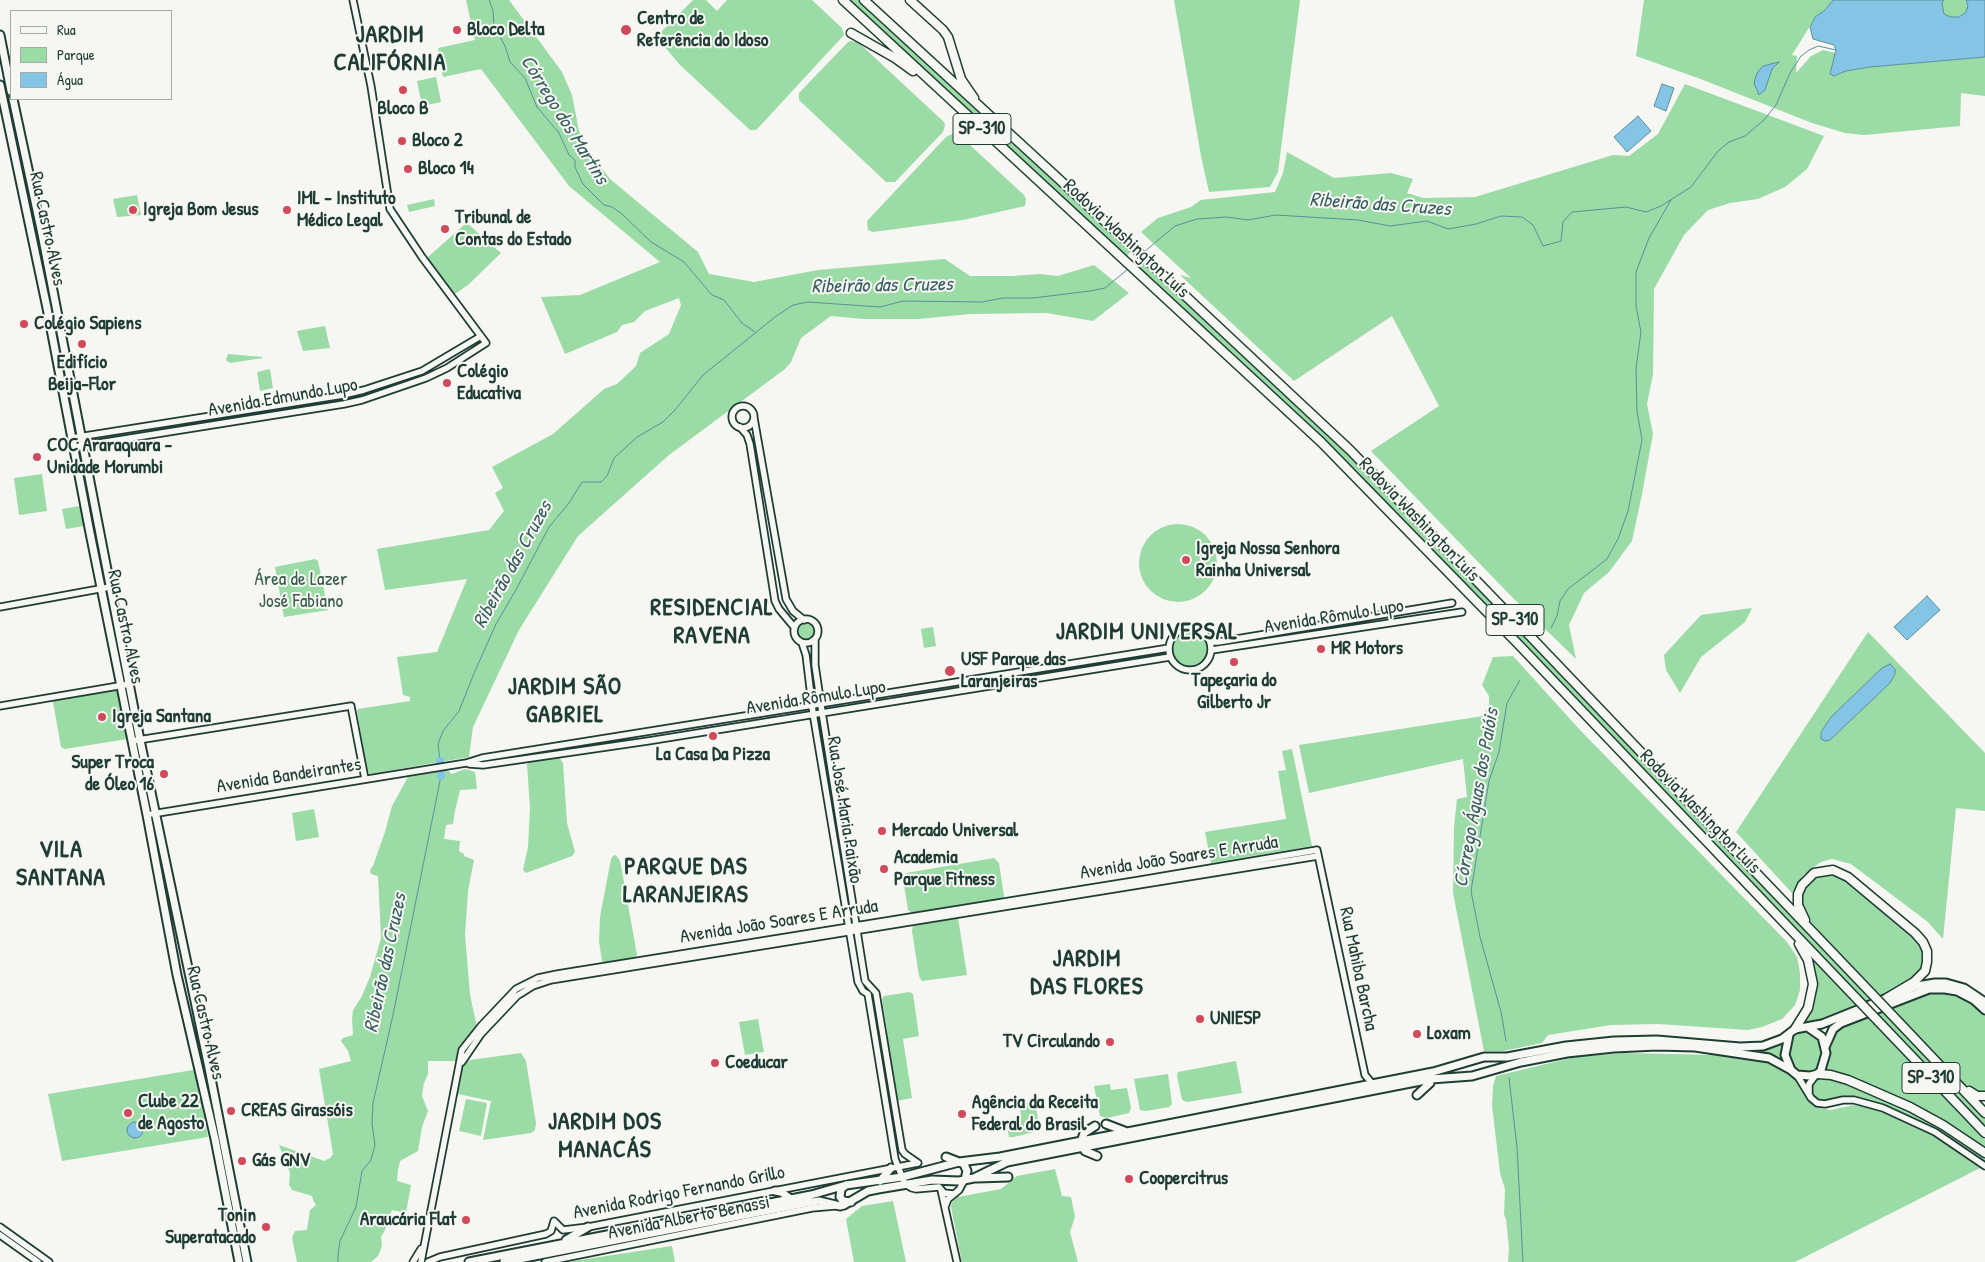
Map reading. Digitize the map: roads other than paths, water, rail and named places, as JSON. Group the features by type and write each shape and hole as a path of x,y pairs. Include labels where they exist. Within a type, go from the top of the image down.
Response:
{"highway":[{"name":"Rodovia Washington Luís","path":"844,0 1308,430 1374,496 1985,1133"},
{"name":"Rodovia Washington Luís","path":"864,0 1147,260 1327,429 1404,505 1985,1113"},
{"path":"910,0 943,30 948,37 962,79 982,110"},
{"path":"851,33 901,61 951,100"},
{"path":"1830,951 1802,915 1798,905 1798,894 1804,881 1814,873 1826,870 1838,871 1848,877 1912,930 1925,946 1927,962 1922,975 1887,998"},
{"path":"1782,920 1804,951 1813,976 1811,1001 1805,1015 1792,1032"},
{"path":"1939,1065 1973,1094 1985,1096"},
{"path":"1817,1074 1831,1075 1848,1080 1910,1107 1943,1125 1985,1153"}],"main road":[{"path":"0,38 10,86"},
{"name":"Rua Castro Alves","path":"0,85 147,814 177,975 215,1139 239,1262"},
{"name":"Rua Castro Alves","path":"13,100 42,234 140,740 247,1262"},
{"path":"974,1178 1007,1162 1082,1145 1376,1087 1484,1057 1507,1057 1566,1046 1614,1041 1666,1041 1756,1047 1769,1045 1792,1032 1809,1028 1916,986 1940,982 1964,988 1985,1002"},
{"path":"1825,1047 1833,1029 1841,1023 1929,989 1957,991 1974,1000 1985,1010"},
{"path":"504,1262 806,1203 819,1201 840,1206 852,1202 868,1191 959,1162 1082,1145 1127,1132 1376,1087 1431,1079 1472,1076 1521,1062 1567,1053 1614,1048 1695,1047 1761,1056 1798,1075 1817,1074 1825,1060 1825,1047 1819,1033 1809,1028"},
{"path":"1791,1070 1785,1055 1785,1048 1792,1032"},
{"path":"1484,1057 1490,1063 1488,1072"},
{"path":"1471,1060 1469,1068 1472,1076"},
{"path":"1417,1095 1430,1083 1431,1079"},
{"path":"1106,1124 1127,1132"},
{"path":"1095,1126 1084,1133 1082,1145 1089,1154 1097,1156"},
{"path":"946,1157 966,1167 966,1179"},
{"path":"880,1181 894,1168"},
{"path":"469,1262 791,1199 846,1185 880,1181 959,1181 974,1178 1008,1177"},
{"path":"846,1185 841,1189 840,1197 843,1201 852,1202"},
{"path":"775,1191 781,1192 791,1199"},
{"path":"561,1243 588,1227"}],"street":[{"path":"353,0 370,86 390,209 422,257 481,336"},
{"name":"Avenida Edmundo Lupo","path":"72,438 343,395 422,371 481,336 486,343 447,368 426,378 362,400 74,447"},
{"path":"745,406 754,414 754,418 786,599 793,611 804,620 812,621 817,627 818,636 811,643 802,643 795,637 794,627 779,609 776,601 750,441 732,418 737,408 745,406"},
{"path":"740,427 749,426 754,418"},
{"path":"0,606 110,588"},
{"name":"Avenida Rômulo Lupo","path":"1210,642 1452,603"},
{"name":"Avenida Rômulo Lupo","path":"1212,650 1462,612"},
{"path":"794,627 804,620"},
{"path":"1190,628 1203,632 1210,642 1212,650 1208,662 1198,669 1183,670 1170,657 1168,648 1173,636 1177,632 1190,628"},
{"name":"Rua José Maria Paixão","path":"815,640 815,665 858,982 863,991 868,994 894,1153 894,1168"},
{"name":"Rua José Maria Paixão","path":"802,643 806,655 813,713 852,929 865,982 876,993 901,1144 904,1154 918,1163"},
{"name":"Avenida Rômulo Lupo","path":"436,768 482,758 1168,648"},
{"name":"Avenida Rômulo Lupo","path":"466,763 484,765 523,760 1170,657"},
{"path":"0,706 130,684"},
{"path":"132,741 351,706 365,779"},
{"name":"Avenida Bandeirantes","path":"147,814 436,768"},
{"path":"356,781 364,771"},
{"name":"Avenida João Soares E Arruda","path":"421,1262 462,1061 462,1050 481,1026 516,989 538,978 1318,853"},
{"name":"Rua Mahiba Barcha","path":"1318,853 1365,1075 1376,1087"},
{"path":"1811,1098 1810,1084 1817,1074"},
{"path":"1798,1075 1811,1098 1821,1104 1854,1100 1883,1108 1935,1132 1985,1166"},
{"name":"Avenida Rodrigo Fernando Grillo","path":"428,1262 440,1257 546,1234 551,1231 554,1221 563,1230 588,1227 918,1163"},
{"path":"894,1168 904,1180 916,1189 933,1187 939,1188 947,1194 954,1194"},
{"path":"945,1207 948,1199 959,1190 966,1179"},
{"path":"941,1190 957,1262"},
{"name":"Avenida Alberto Benassi","path":"545,1262 812,1208 840,1206"},
{"path":"0,1227 48,1262"},
{"path":"0,1235 12,1236 38,1262"},
{"path":"413,1262 425,1241"}],"water":[{"path":"1833,0 1944,0 1942,3 1944,14 1951,17 1959,17 1966,12 1968,6 1966,0 1985,0 1985,57 1870,67 1846,71 1834,76 1830,74 1836,50 1834,45 1813,39 1810,27 1815,17 1825,10"},
{"path":"1779,62 1772,69 1765,90 1759,95 1754,83 1757,73 1763,66"},
{"path":"1662,84 1674,88 1666,111 1654,106"},
{"path":"1638,116 1651,131 1627,152 1614,137"},
{"path":"1927,596 1940,610 1907,640 1894,627"},
{"path":"1890,664 1895,669 1895,674 1890,683 1830,740 1825,741 1821,739 1821,732 1831,717 1882,668"},
{"path":"135,1122 141,1124 143,1130 141,1136 135,1138 129,1136 127,1130 129,1124"}],"waterway":[{"name":"Córrego dos Martins","path":"489,0 493,10 494,26 505,46 510,62 525,78 537,107 559,133 569,155 575,160 575,167 583,184 604,205 612,207 622,214 651,242 684,262 712,295 724,300 742,323 755,332"},
{"name":"Ribeirão das Cruzes","path":"1144,252 1175,226 1197,219 1227,217 1248,220 1276,215 1358,220 1390,226 1427,221 1448,229 1476,224 1501,216 1522,217 1533,225 1543,246 1561,241 1563,222 1572,212 1626,207 1646,212 1661,206 1691,187 1718,151 1729,142 1745,136 1764,120 1776,105 1790,73 1801,56 1818,46 1836,50"},
{"name":"Córrego Águas dos Paióis","path":"1551,628 1557,616 1560,601 1568,589 1607,559 1618,539 1628,511 1642,440 1637,411 1636,368 1641,332 1636,306 1636,272 1649,238 1671,200"},
{"name":"Ribeirão das Cruzes","path":"1132,264 1140,256"},
{"name":"Ribeirão das Cruzes","path":"440,761 438,744 443,731 459,711 496,624 549,527 569,503 582,482 601,482 607,476 614,458 637,437 663,422 703,375 775,317 793,305 808,302 880,307 903,301 982,302 1003,298 1033,298 1090,291 1105,288 1128,269"},
{"name":"Córrego Águas dos Paióis","path":"1506,1041 1501,1012 1480,937 1471,891 1489,781 1499,752 1507,703 1520,680"},
{"name":"Ribeirão das Cruzes","path":"440,761 441,776"},
{"name":"Ribeirão das Cruzes","path":"338,1262 340,1241 356,1207 362,1171 371,1160 375,1145 372,1124 373,1103 393,1015 441,776"},
{"name":"Córrego Águas dos Paióis","path":"1509,1078 1517,1147 1523,1262"}],"place":[{"name":"Bloco Delta","path":"457,30"},
{"name":"Centro de Referência do Idoso","path":"626,30"},
{"name":"Bloco B","path":"403,90"},
{"name":"Bloco 2","path":"402,141"},
{"name":"Bloco 14","path":"408,169"},
{"name":"Igreja Bom Jesus","path":"133,210"},
{"name":"IML - Instituto Médico Legal","path":"287,210"},
{"name":"Tribunal de Contas do Estado","path":"445,229"},
{"name":"Colégio Sapiens","path":"24,324"},
{"name":"Edifício Beija-Flor","path":"82,344"},
{"name":"Colégio Educativa","path":"447,383"},
{"name":"COC Araraquara - Unidade Morumbi","path":"37,457"},
{"name":"Igreja Nossa Senhora Rainha Universal","path":"1186,560"},
{"name":"MR Motors","path":"1321,649"},
{"name":"Tapeçaria do Gilberto Jr","path":"1234,662"},
{"name":"USF Parque das Laranjeiras","path":"950,671"},
{"name":"Igreja Santana","path":"102,717"},
{"name":"La Casa Da Pizza","path":"713,736"},
{"name":"Super Troca de Óleo 16","path":"164,774"},
{"name":"Mercado Universal","path":"882,831"},
{"name":"Academia Parque Fitness","path":"884,869"},
{"name":"UNIESP","path":"1200,1019"},
{"name":"Loxam","path":"1417,1034"},
{"name":"TV Circulando","path":"1110,1042"},
{"name":"Coeducar","path":"715,1063"},
{"name":"CREAS Girassóis","path":"231,1111"},
{"name":"Clube 22 de Agosto","path":"128,1113"},
{"name":"Agência da Receita Federal do Brasil","path":"962,1114"},
{"name":"Gás GNV","path":"242,1161"},
{"name":"Coopercitrus","path":"1129,1179"},
{"name":"Araucária Flat","path":"466,1220"},
{"name":"Tonin Superatacado","path":"266,1227"}],"district":[{"name":"JARDIM CALIFÓRNIA","path":"390,50"},
{"name":"RESIDENCIAL RAVENA","path":"712,623"},
{"name":"JARDIM UNIVERSAL","path":"1147,633"},
{"name":"JARDIM SÃO GABRIEL","path":"565,702"},
{"name":"VILA SANTANA","path":"61,865"},
{"name":"PARQUE DAS LARANJEIRAS","path":"686,882"},
{"name":"JARDIM DAS FLORES","path":"1087,974"},
{"name":"JARDIM DOS MANACÁS","path":"605,1137"}],"park label":[{"name":"Área de Lazer José Fabiano","path":"301,591"}]}
